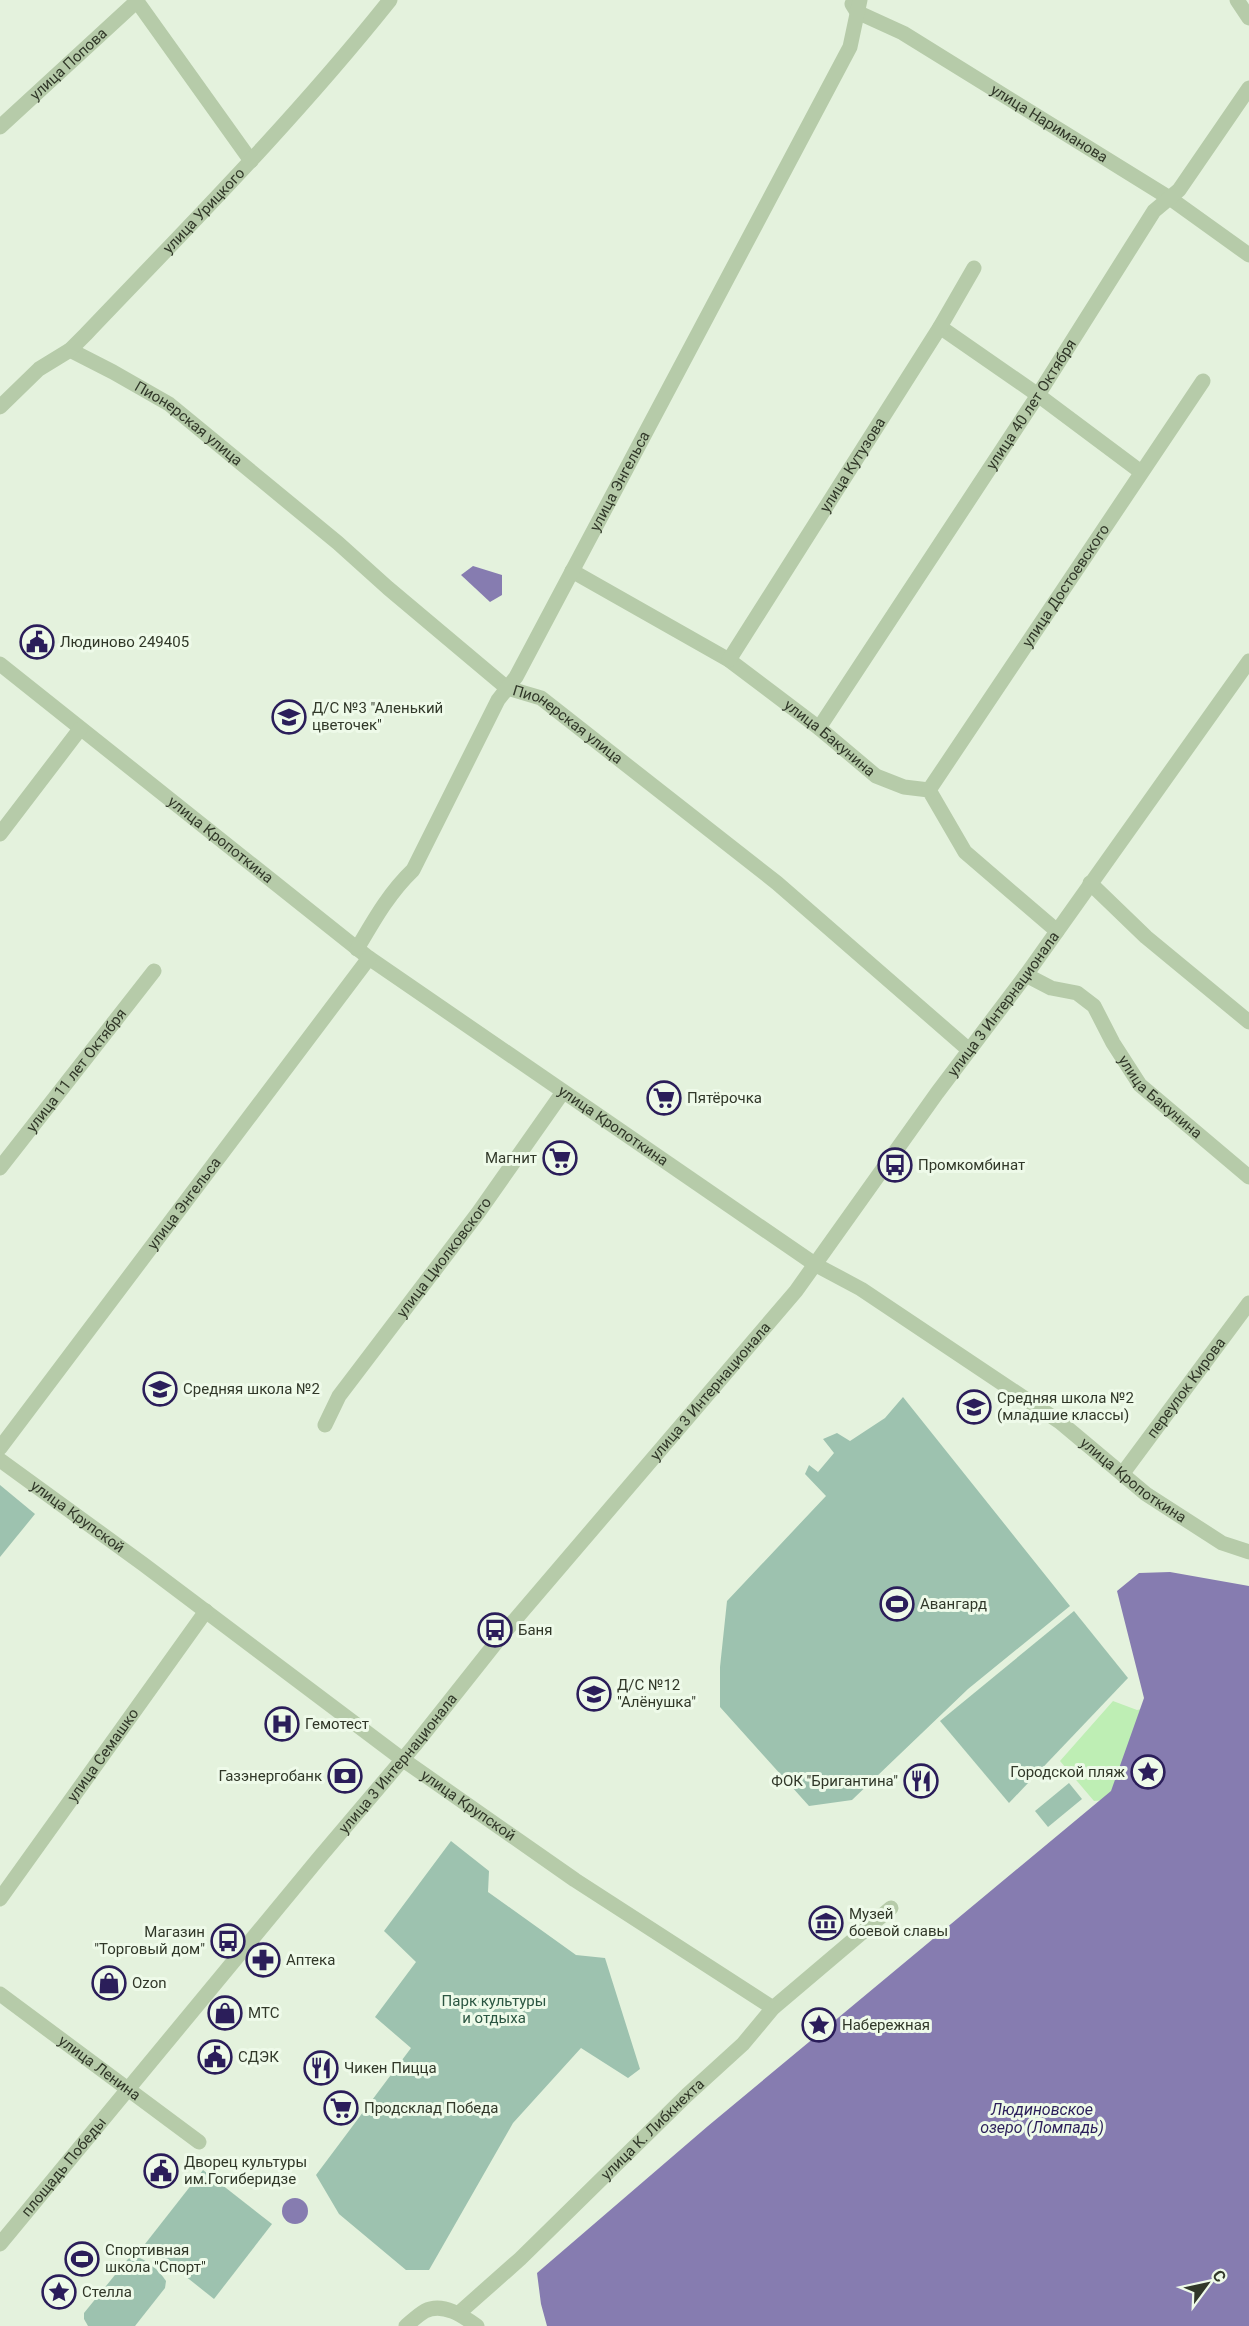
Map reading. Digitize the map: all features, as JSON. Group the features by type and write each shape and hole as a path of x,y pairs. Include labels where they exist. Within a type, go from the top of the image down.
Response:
{"street":[{"path":"137,0 251,161"},
{"name":"улица Попова","path":"0,127 137,0"},
{"name":"улица Урицкого","path":"0,407 39,369 70,350 251,161 390,0"},
{"path":"1237,0 1249,18"},
{"name":"улица Нариманова","path":"855,4 1171,199 1249,255"},
{"name":"улица Энгельса","path":"0,1448 363,954 377,915 399,884 413,870 498,700 516,677 850,47 855,4"},
{"name":"улица 40 лет Октября","path":"819,728 1038,395 1154,212 1179,190 1249,88"},
{"name":"улица Кутузова","path":"729,660 940,327 974,268"},
{"path":"940,327 1038,395 1141,472"},
{"name":"Пионерская улица","path":"70,350 169,404 338,543 388,588 507,687 541,698 777,883 969,1050"},
{"name":"улица Достоевского","path":"929,790 1203,381"},
{"name":"улица Бакунина","path":"572,571 729,660 819,728 876,776 904,787 929,790"},
{"name":"улица 3 Интернационала","path":"128,2089 502,1635 774,1318 816,1265 1249,661"},
{"name":"улица Кропоткина","path":"0,663 363,954 816,1265 861,1289 1060,1422 1146,1494 1222,1543 1249,1552"},
{"path":"0,834 80,729"},
{"path":"929,790 965,852 1057,931"},
{"path":"1090,883 1146,937 1249,1022"},
{"name":"улица 11 лет Октября","path":"0,1168 154,971"},
{"name":"улица Бакунина","path":"1026,975 1052,988 1077,993 1094,1006 1113,1043 1140,1085 1249,1177"},
{"name":"улица Циолковского","path":"325,1425 339,1396 478,1214 563,1092"},
{"name":"переулок Кирова","path":"1123,1473 1249,1302"},
{"name":"улица Крупской","path":"0,1460 402,1759 575,1880 773,2008"},
{"name":"улица Семашко","path":"0,1899 206,1611"},
{"name":"улица К. Либкнехта","path":"459,2313 520,2259 687,2095 743,2044 773,2008 891,1908"},
{"name":"улица Ленина","path":"0,1995 199,2142"},
{"name":"площадь Победы","path":"0,2244 128,2089"},
{"path":"406,2326 426,2310 442,2308 459,2313 477,2326"}],"green space":[{"name":"Авангард","path":"903,1397 1070,1606 968,1689 852,1800 809,1806 720,1707 720,1667 727,1601 826,1496 805,1474 809,1465 818,1472 834,1453 823,1439 837,1433 850,1441 885,1418"},
{"path":"0,1485 35,1514 0,1557"},
{"path":"1074,1611 1128,1678 1009,1803 940,1721"},
{"path":"1069,1783 1082,1799 1048,1827 1035,1811"},
{"name":"Парк культуры и отдыха","path":"451,1841 489,1871 488,1892 576,1955 605,1958 640,2069 628,2078 581,2048 513,2123 429,2270 406,2270 339,2214 316,2175 411,2048 375,2017 416,1962 384,1931"},
{"path":"203,2170 272,2224 214,2299 145,2244"},
{"path":"135,2256 160,2273 166,2281 165,2288 135,2326 88,2326 84,2313 128,2259"}],"sand":[{"path":"1113,1701 1137,1710 1155,1706 1126,1798 1094,1801 1060,1761"}],"water":[{"path":"473,566 502,575 502,595 490,602 461,575"},
{"name":"Людиновское озеро (Ломпадь)","path":"1170,1572 1249,1586 1249,2326 547,2326 541,2304 537,2273 708,2126 1111,1791 1144,1698 1117,1591 1139,1573"},
{"path":"295,2198 304,2202 308,2211 304,2220 295,2224 286,2220 282,2211 286,2202"}],"place":[{"name":"Людиново 249405","path":"37,642"},
{"name":"Д/С №3 \"Аленький цветочек\"","path":"289,717"},
{"name":"Пятёрочка","path":"664,1098"},
{"name":"Магнит","path":"560,1158"},
{"name":"Промкомбинат","path":"895,1165"},
{"name":"Средняя школа №2","path":"160,1389"},
{"name":"Средняя школа №2 (младшие классы)","path":"974,1407"},
{"name":"Авангард","path":"897,1604"},
{"name":"Баня","path":"495,1630"},
{"name":"Д/С №12 \"Алёнушка\"","path":"594,1694"},
{"name":"Гемотест","path":"282,1724"},
{"name":"Городской пляж","path":"1148,1772"},
{"name":"Газэнергобанк","path":"345,1776"},
{"name":"ФОК \"Бригантина\"","path":"921,1781"},
{"name":"Музей боевой славы","path":"826,1923"},
{"name":"Магазин \"Торговый дом\"","path":"228,1941"},
{"name":"Аптека","path":"263,1960"},
{"name":"Ozon","path":"109,1983"},
{"name":"МТС","path":"225,2013"},
{"name":"Набережная","path":"819,2025"},
{"name":"СДЭК","path":"215,2057"},
{"name":"Чикен Пицца","path":"321,2068"},
{"name":"Продсклад Победа","path":"341,2108"},
{"name":"Дворец культуры им.Гогиберидзе","path":"161,2171"},
{"name":"Спортивная школа \"Спорт\"","path":"82,2259"},
{"name":"Стелла","path":"59,2292"}]}
